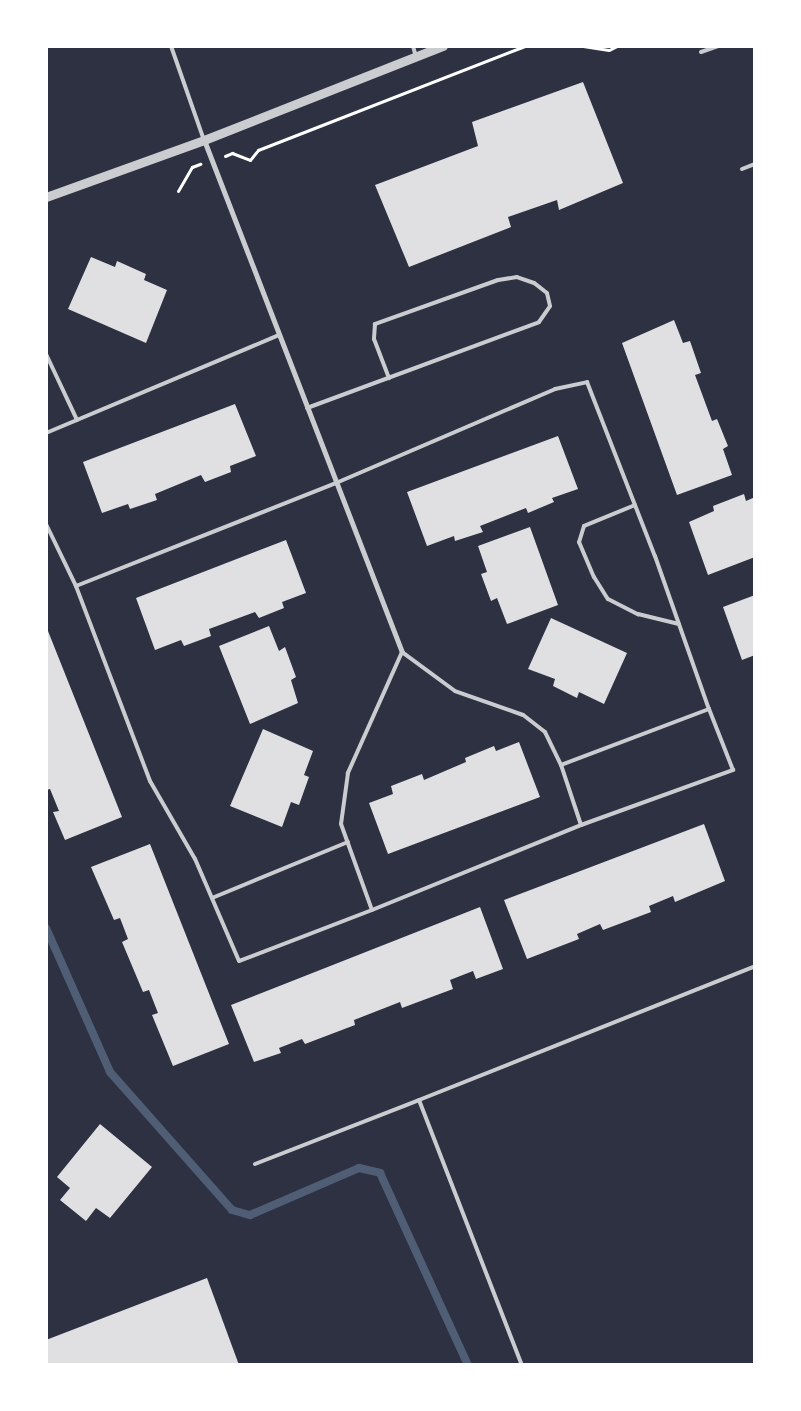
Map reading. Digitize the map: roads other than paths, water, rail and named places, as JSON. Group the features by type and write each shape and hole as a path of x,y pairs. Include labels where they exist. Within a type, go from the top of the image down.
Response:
{"street":[{"path":"46,198 204,140 443,46"},
{"path":"204,140 402,652"}],"lane":[{"path":"172,46 204,140"},
{"path":"413,46 416,57"},
{"path":"701,52 718,46"},
{"path":"742,169 755,164"},
{"path":"307,408 389,378 539,322 550,306 547,293 534,283 517,277 498,280 375,324 374,339 389,378"},
{"path":"46,433 279,335"},
{"path":"46,354 77,420"},
{"path":"46,524 76,586 150,781 196,859 239,961 372,910 582,825 733,770 635,505 587,382 555,389 336,483 76,586"},
{"path":"635,505 584,526 580,542 594,577 608,599 638,614 679,624"},
{"path":"372,910 341,824 348,774 402,652 455,691 523,715 545,732 561,765 582,825"},
{"path":"561,765 709,708"},
{"path":"212,898 348,842"},
{"path":"255,1164 755,966"},
{"path":"419,1100 522,1365"}],"waterway":[{"path":"46,928 110,1072 232,1210 250,1215 359,1168 380,1173 468,1365"}]}
